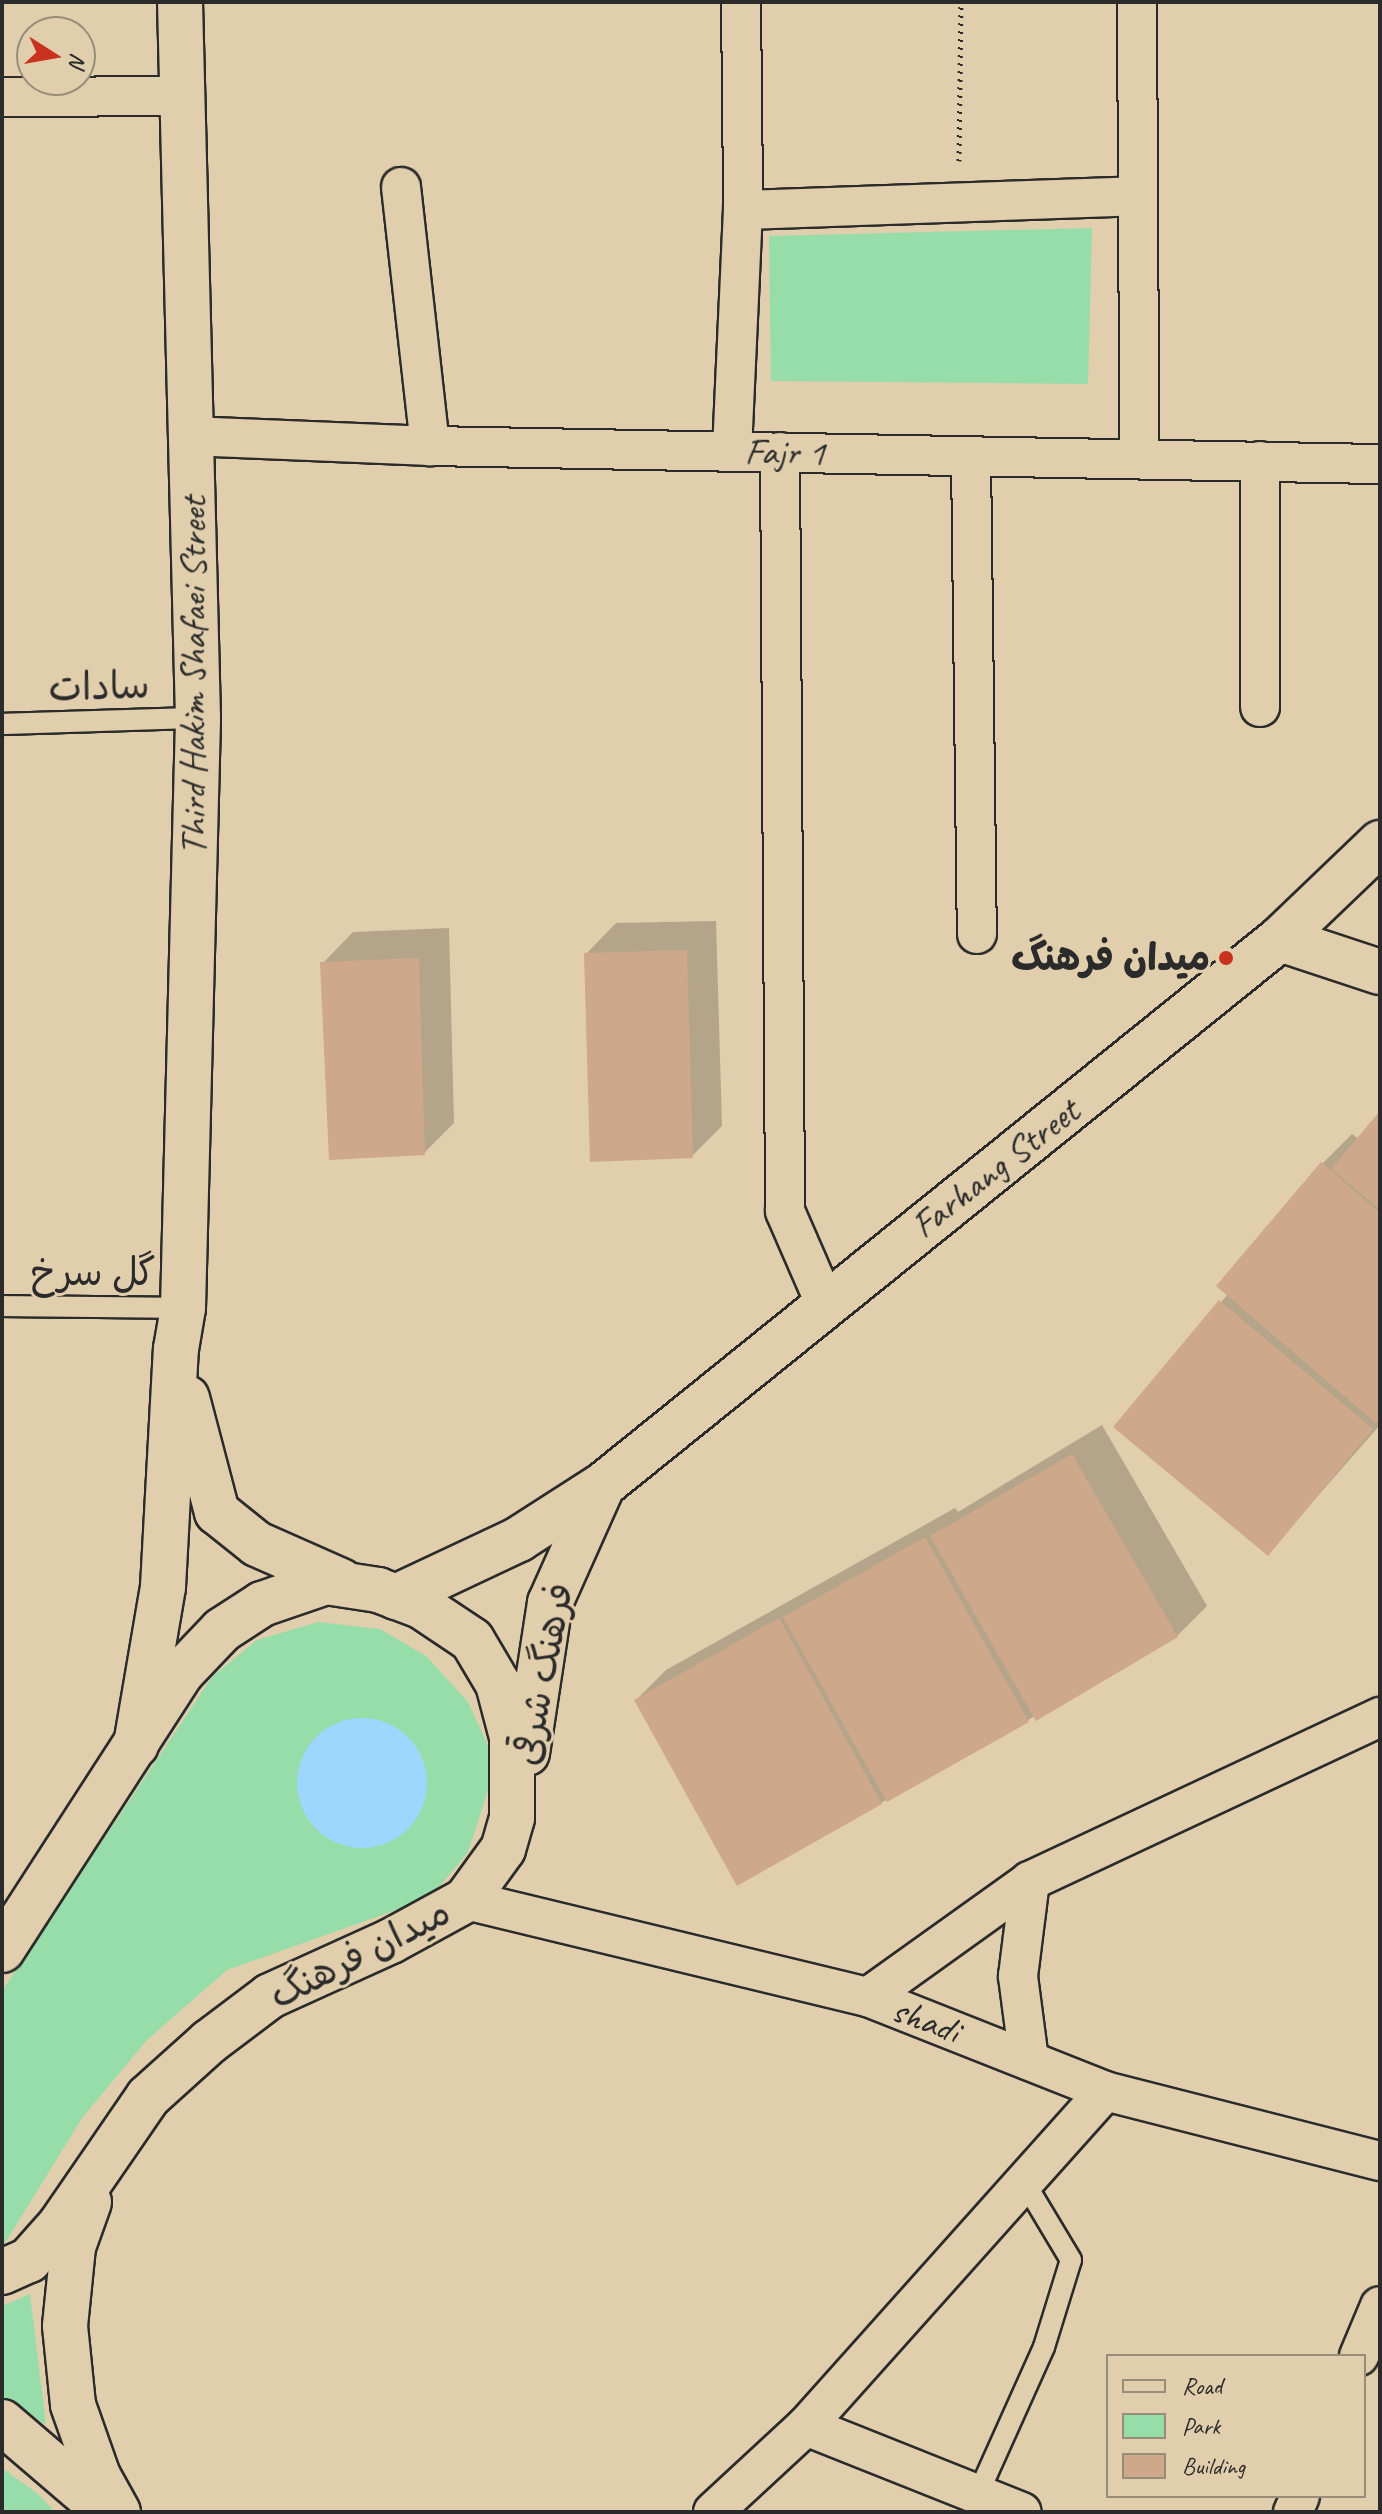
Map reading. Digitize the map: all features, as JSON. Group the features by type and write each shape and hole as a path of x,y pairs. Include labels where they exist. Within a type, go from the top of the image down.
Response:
{"street":[{"name":"Third Hakim Shafaei Street","path":"180,2 198,718 180,1328"},
{"path":"732,451 743,210 741,2"},
{"path":"1137,2 1139,459"},
{"path":"2,97 182,96"},
{"path":"401,187 430,446"},
{"path":"743,210 1138,196"},
{"name":"Fajr 1","path":"190,436 430,446 1380,464"},
{"path":"780,452 785,1211 825,1303"},
{"path":"971,456 977,934"},
{"path":"1260,461 1260,707"},
{"name":"Farhang Street","path":"603,1485 1280,939 1380,845"},
{"path":"1280,939 1380,972"},
{"path":"136,1745 163,1587 180,1328"},
{"name":"میدان فرهنگ","path":"2,2272 29,2260 102,2165 148,2097 270,1996 391,1941 466,1900 503,1849 512,1818 512,1737 498,1684 472,1640 421,1606 341,1581 257,1544 217,1512 180,1328"},
{"name":"فرهنگ شرقی","path":"396,1597 519,1539 603,1485"},
{"name":"فرهنگ شرقی","path":"512,1818 525,1770 550,1603 603,1485"},
{"path":"2,1950 182,1672 222,1630 262,1604 341,1581"},
{"path":"868,1997 1030,1881 1380,1717"},
{"path":"1029,2060 1018,1976 1030,1881"},
{"name":"shadi","path":"466,1900 868,1997 1105,2091 1380,2161"},
{"path":"713,2512 806,2426 1105,2091"},
{"path":"102,2165 73,2247 65,2326 73,2405 98,2476 118,2512"},
{"path":"1360,2354 1380,2306"},
{"path":"2,2422 107,2512"},
{"path":"806,2426 1022,2512"}],"lane":[{"name":"سادات","path":"2,724 198,718"},
{"name":"گل سرخ","path":"2,1306 180,1328"},
{"path":"978,2494 1044,2347 1071,2260 1025,2183"}],"path":[{"path":"959,202 961,2"}],"green space":[{"path":"1092,228 1088,384 771,381 769,236"},
{"path":"318,1622 380,1629 426,1656 468,1702 490,1750 490,1784 468,1852 430,1898 227,1970 147,2040 82,2118 2,2248 2,1991 212,1677 257,1640"},
{"path":"30,2294 46,2425 2,2397 2,2306"},
{"path":"2,2468 38,2494 55,2512 2,2512"}],"water":[{"path":"362,1718 387,1723 408,1737 422,1758 427,1783 422,1808 408,1829 387,1843 362,1848 337,1843 316,1829 302,1808 297,1783 302,1758 316,1737 337,1723"}],"building":[{"path":"687,950 693,1158 590,1162 584,953"},
{"path":"419,958 425,1155 329,1160 320,962"},
{"path":"1380,1111 1380,1210 1331,1169"},
{"path":"1321,1162 1380,1213 1380,1418 1376,1423 1216,1286"},
{"path":"1219,1300 1373,1429 1268,1556 1113,1427"},
{"path":"1072,1454 1178,1637 1036,1721 930,1536"},
{"path":"925,1537 1029,1722 887,1802 783,1617"},
{"path":"779,1618 882,1804 737,1886 634,1700"}],"place":[{"name":"میدان فرهنگ","path":"1226,958"}]}
